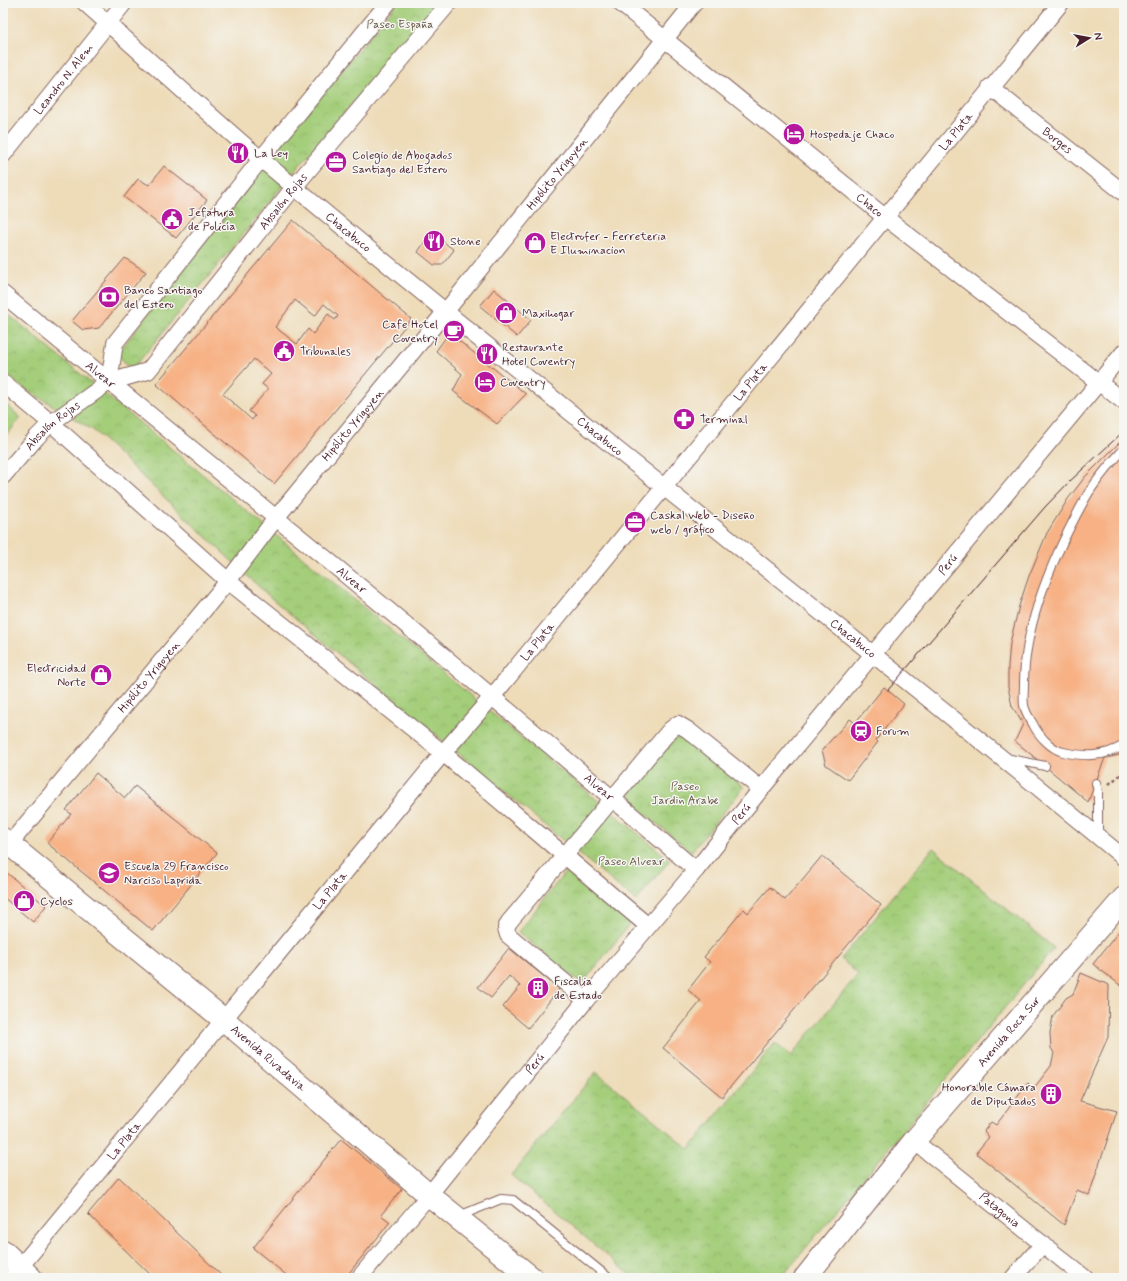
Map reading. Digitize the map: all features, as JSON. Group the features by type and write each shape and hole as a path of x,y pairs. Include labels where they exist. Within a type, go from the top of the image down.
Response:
{"main road":[{"name":"Avenida Rivadavia","path":"5,845 223,1019 429,1195 532,1278"},
{"name":"Avenida Roca Sur","path":"805,1278 914,1141 1124,898"},
{"path":"3,1251 21,1275"}],"street":[{"name":"Chacabuco","path":"85,3 261,159 446,311 873,653 1124,858"},
{"name":"Leandro N. Alem","path":"3,155 124,3"},
{"path":"109,382 115,343 261,159 388,3"},
{"name":"Absalón Rojas","path":"3,476 36,437 51,423 109,382 148,371 295,186 449,3"},
{"name":"Chaco","path":"620,3 886,218 1124,402"},
{"name":"Hipólito Yrigoyen","path":"5,845 228,581 276,518 446,311 694,3"},
{"name":"La Plata","path":"21,1275 223,1019 492,696 886,218 990,87 1061,3"},
{"name":"Borges","path":"990,87 1124,193"},
{"name":"Alvear","path":"3,294 492,696 696,870"},
{"name":"Perú","path":"359,1278 429,1195 586,1000 696,870 873,653 1124,352"},
{"path":"3,383 51,423 228,581 443,753 648,926"},
{"path":"586,1000 508,935 506,928 509,922 670,730 678,724 688,730 761,789"},
{"name":"Patagonia","path":"914,1141 1085,1278"},
{"path":"1013,1278 1043,1244"}],"lane":[{"path":"1124,450 1106,469 1086,498 1056,560 1029,636 1024,675 1024,706 1037,733 1059,750 1097,756 1116,750 1124,745"},
{"path":"1000,757 1045,766"},
{"path":"1096,783 1098,792 1098,837"},
{"path":"457,1217 501,1199 513,1200 609,1278"}],"path":[{"path":"1098,792 1124,772"}],"green space":[{"name":"Paseo España","path":"397,3 439,3 298,167 132,370 117,354 284,141"},
{"name":"Paseo Alvear","path":"3,310 670,860 636,901 271,598 93,430 19,385 3,371"},
{"path":"3,402 21,418 3,439"},
{"name":"Paseo Jardin Arabe","path":"679,734 744,787 691,852 626,798"},
{"path":"933,848 1054,948 781,1278 634,1278 511,1175 596,1072 689,1149 775,1043 791,1056 858,974 841,959"},
{"path":"567,870 631,922 582,984 518,932"}],"building":[{"name":"Jefatura de Policía","path":"164,166 207,200 176,238 124,197 138,179 149,185"},
{"name":"Tribunales","path":"293,220 411,319 274,484 156,384","holes":["295,300 315,316 324,304 338,316 335,320 328,314 313,334 308,329 297,344 275,327","254,359 271,374 262,384 268,389 249,411 255,416 252,420 223,394"]},
{"name":"Stone","path":"431,232 454,250 442,265 434,265 418,252"},
{"name":"Banco Santiago del Estero","path":"125,258 146,272 99,328 83,330 72,321"},
{"name":"Maxihogar","path":"494,289 531,320 517,337 480,306"},
{"name":"Coventry","path":"449,333 526,394 497,424 453,391 462,374 436,351"},
{"path":"1124,438 1124,754 1105,758 1088,802 1015,741 1023,724 1012,706 1008,687 1010,643 1019,606 1029,576 1047,533 1068,499 1085,477"},
{"name":"Forum","path":"884,687 904,704 876,740 878,742 848,780 826,765 822,750 850,719 855,723"},
{"path":"96,773 125,798 135,786 217,853 153,931 47,843 71,814 66,810"},
{"path":"822,856 881,905 722,1097 663,1048 701,1001 688,990 710,962 704,957 744,909 748,913 770,887 785,900"},
{"name":"Cyclos","path":"6,872 46,906 33,922 3,897 3,873"},
{"path":"1124,925 1124,988 1093,964"},
{"name":"Fiscalia de Estado","path":"509,948 559,989 528,1028 503,1007 520,986 509,976 491,998 478,987"},
{"name":"Honorable Cámara de Diputados","path":"1081,973 1109,985 1108,1037 1080,1101 1117,1111 1089,1195 1077,1190 1064,1225 976,1153 989,1137 984,1131 991,1122 996,1125 1028,1083 1034,1088 1051,1066 1054,1053 1051,1048 1050,1033 1053,1016 1066,998 1073,994"},
{"path":"341,1139 402,1189 381,1215 390,1222 345,1278 290,1278 253,1248"},
{"path":"119,1177 221,1275 219,1278 154,1278 88,1214"}],"tram line":[{"path":"888,690 1045,507 1069,482 1124,431"}],"place":[{"name":"Hospedaje Chaco","path":"794,134"},
{"name":"La Ley","path":"238,153"},
{"name":"Colegio de Abogados Santiago del Estero","path":"336,162"},
{"name":"Jefatura de Policía","path":"172,219"},
{"name":"Stone","path":"434,241"},
{"name":"Electrofer - Ferreteria E Iluminacion","path":"535,243"},
{"name":"Banco Santiago del Estero","path":"109,297"},
{"name":"Maxihogar","path":"506,313"},
{"name":"Cafe Hotel Coventry","path":"454,331"},
{"name":"Tribunales","path":"284,351"},
{"name":"Restaurante Hotel Coventry","path":"487,354"},
{"name":"Coventry","path":"485,382"},
{"name":"Terminal","path":"684,419"},
{"name":"Caskal Web - Diseño web / gráfico","path":"635,522"},
{"name":"Electricidad Norte","path":"101,675"},
{"name":"Forum","path":"861,731"},
{"name":"Escuela 29 Francisco Narciso Laprida","path":"109,873"},
{"name":"Cyclos","path":"24,901"},
{"name":"Fiscalia de Estado","path":"538,988"},
{"name":"Honorable Cámara de Diputados","path":"1051,1094"}]}
